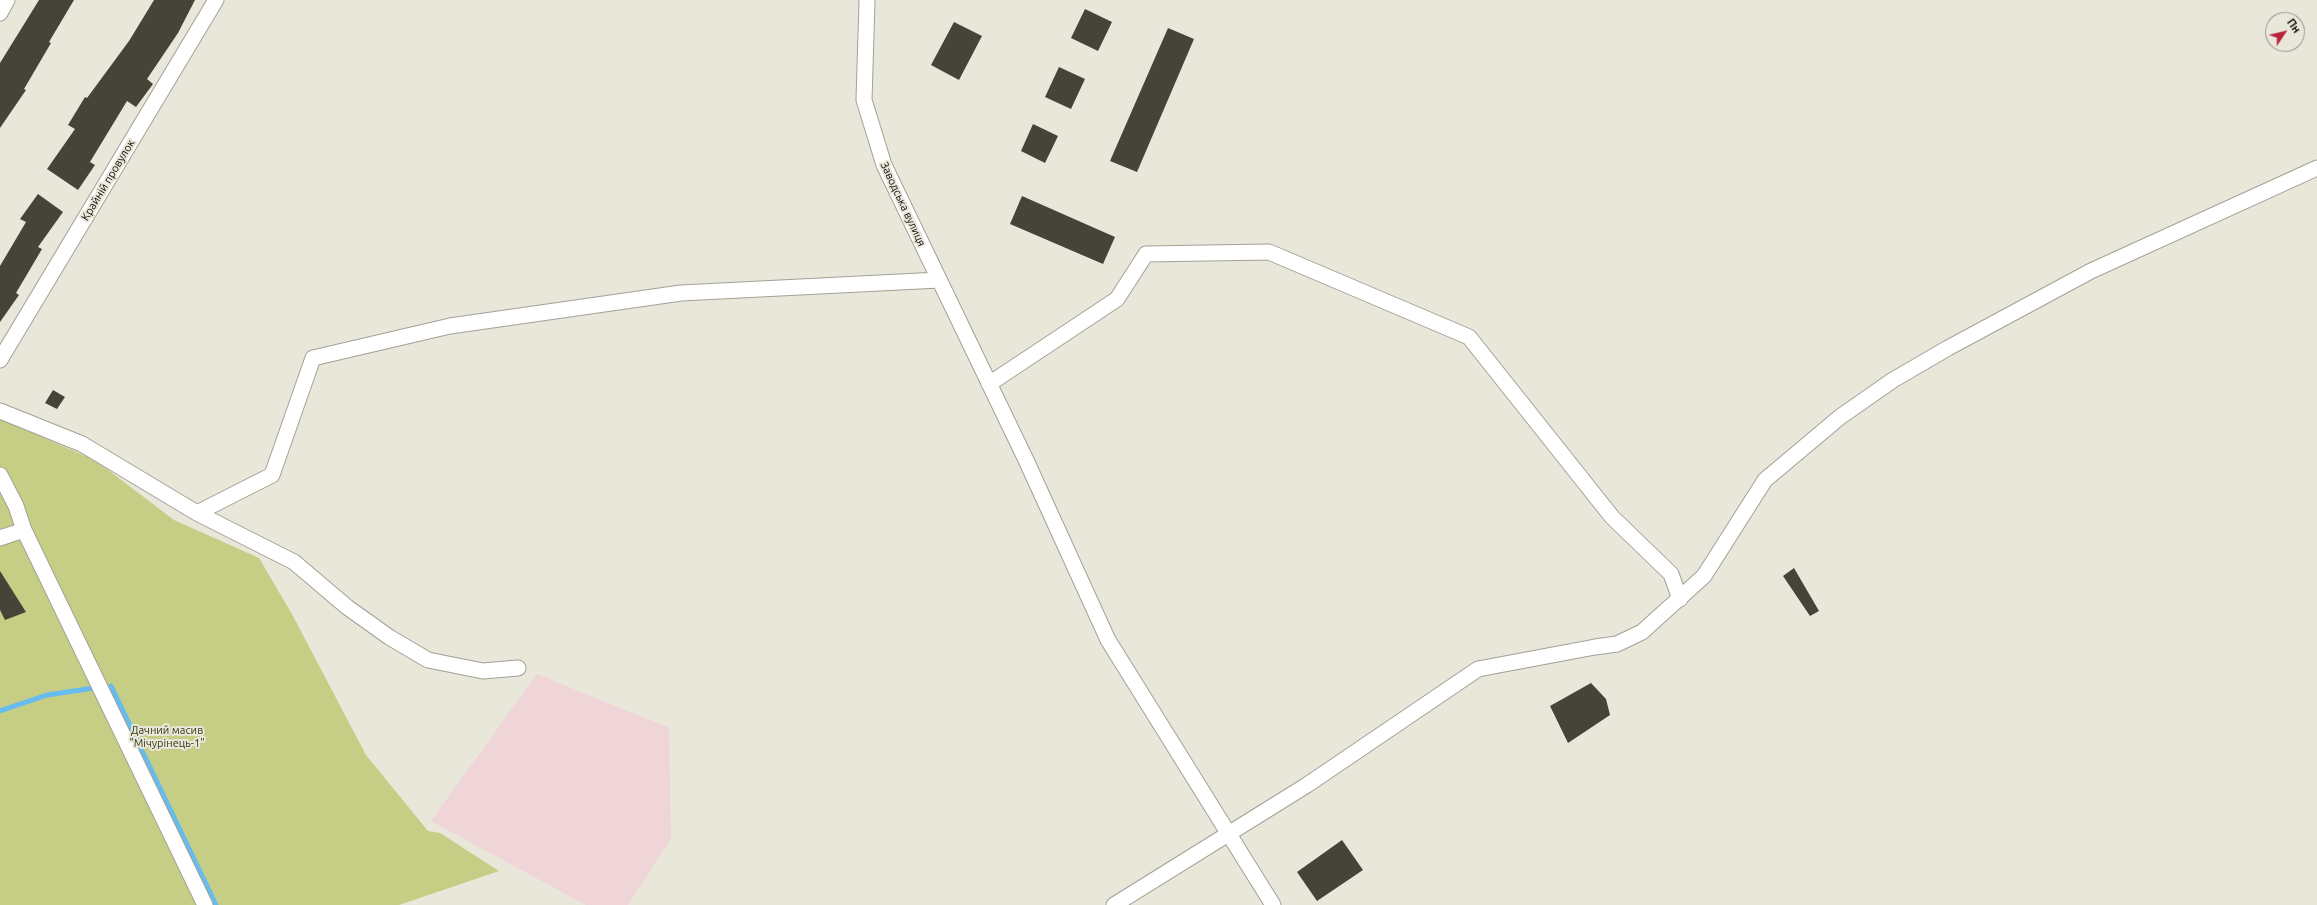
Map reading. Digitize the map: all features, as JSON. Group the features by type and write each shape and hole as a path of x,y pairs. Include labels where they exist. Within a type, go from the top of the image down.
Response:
{"street":[{"path":"0,13 7,0"},
{"name":"Крайній провулок","path":"0,360 216,0"},
{"name":"Заводська вулиця","path":"867,0 864,100 884,165 992,389 1108,640 1273,905"},
{"path":"1114,905 1227,833 1307,785 1478,669 1595,646 1617,644 1642,632 1704,576 1765,480 1840,417 1893,380 1948,348 2091,271 2317,168"},
{"path":"992,389 1117,299 1146,254 1269,252 1469,337 1612,517 1671,574 1680,599"},
{"path":"197,513 272,475 313,358 450,326 681,293 939,280"},
{"path":"0,411 82,444 197,513 294,562 359,615 389,637 428,660 483,671 518,668"},
{"path":"0,475 16,506 24,530 205,905"},
{"path":"0,538 24,530"}],"shaded area":[{"path":"537,674 669,728 671,838 628,905 586,905 431,821"}],"green space":[{"name":"Дачний масив \"Мічурінець-1\"","path":"0,419 95,460 174,520 259,558 293,616 366,755 428,831 440,833 499,871 399,905 0,905"}],"building":[{"path":"39,0 74,0 49,42 51,43 24,89 26,90 0,128 0,63"},
{"path":"154,0 195,0 178,33 147,79 153,84 136,107 127,101 90,162 95,165 78,190 47,169 75,129 68,125 85,97 87,98 129,41"},
{"path":"1085,9 1112,22 1098,51 1071,38"},
{"path":"954,22 982,36 959,80 931,65"},
{"path":"1168,28 1194,39 1137,172 1110,161"},
{"path":"1059,67 1085,79 1071,109 1045,97"},
{"path":"1033,124 1058,136 1045,163 1021,151"},
{"path":"38,194 63,212 38,247 42,249 16,293 19,295 0,322 0,266 26,222 20,219"},
{"path":"1022,196 1115,237 1103,264 1010,224"},
{"path":"53,390 65,397 57,409 45,403"},
{"path":"1794,568 1819,611 1810,616 1783,576"},
{"path":"0,571 26,612 5,620 0,610"},
{"path":"1591,683 1606,699 1610,715 1568,743 1550,706"},
{"path":"1342,840 1363,870 1317,901 1297,872"}],"waterway":[{"path":"111,686 216,905"},
{"path":"0,711 47,695 94,688"}]}
